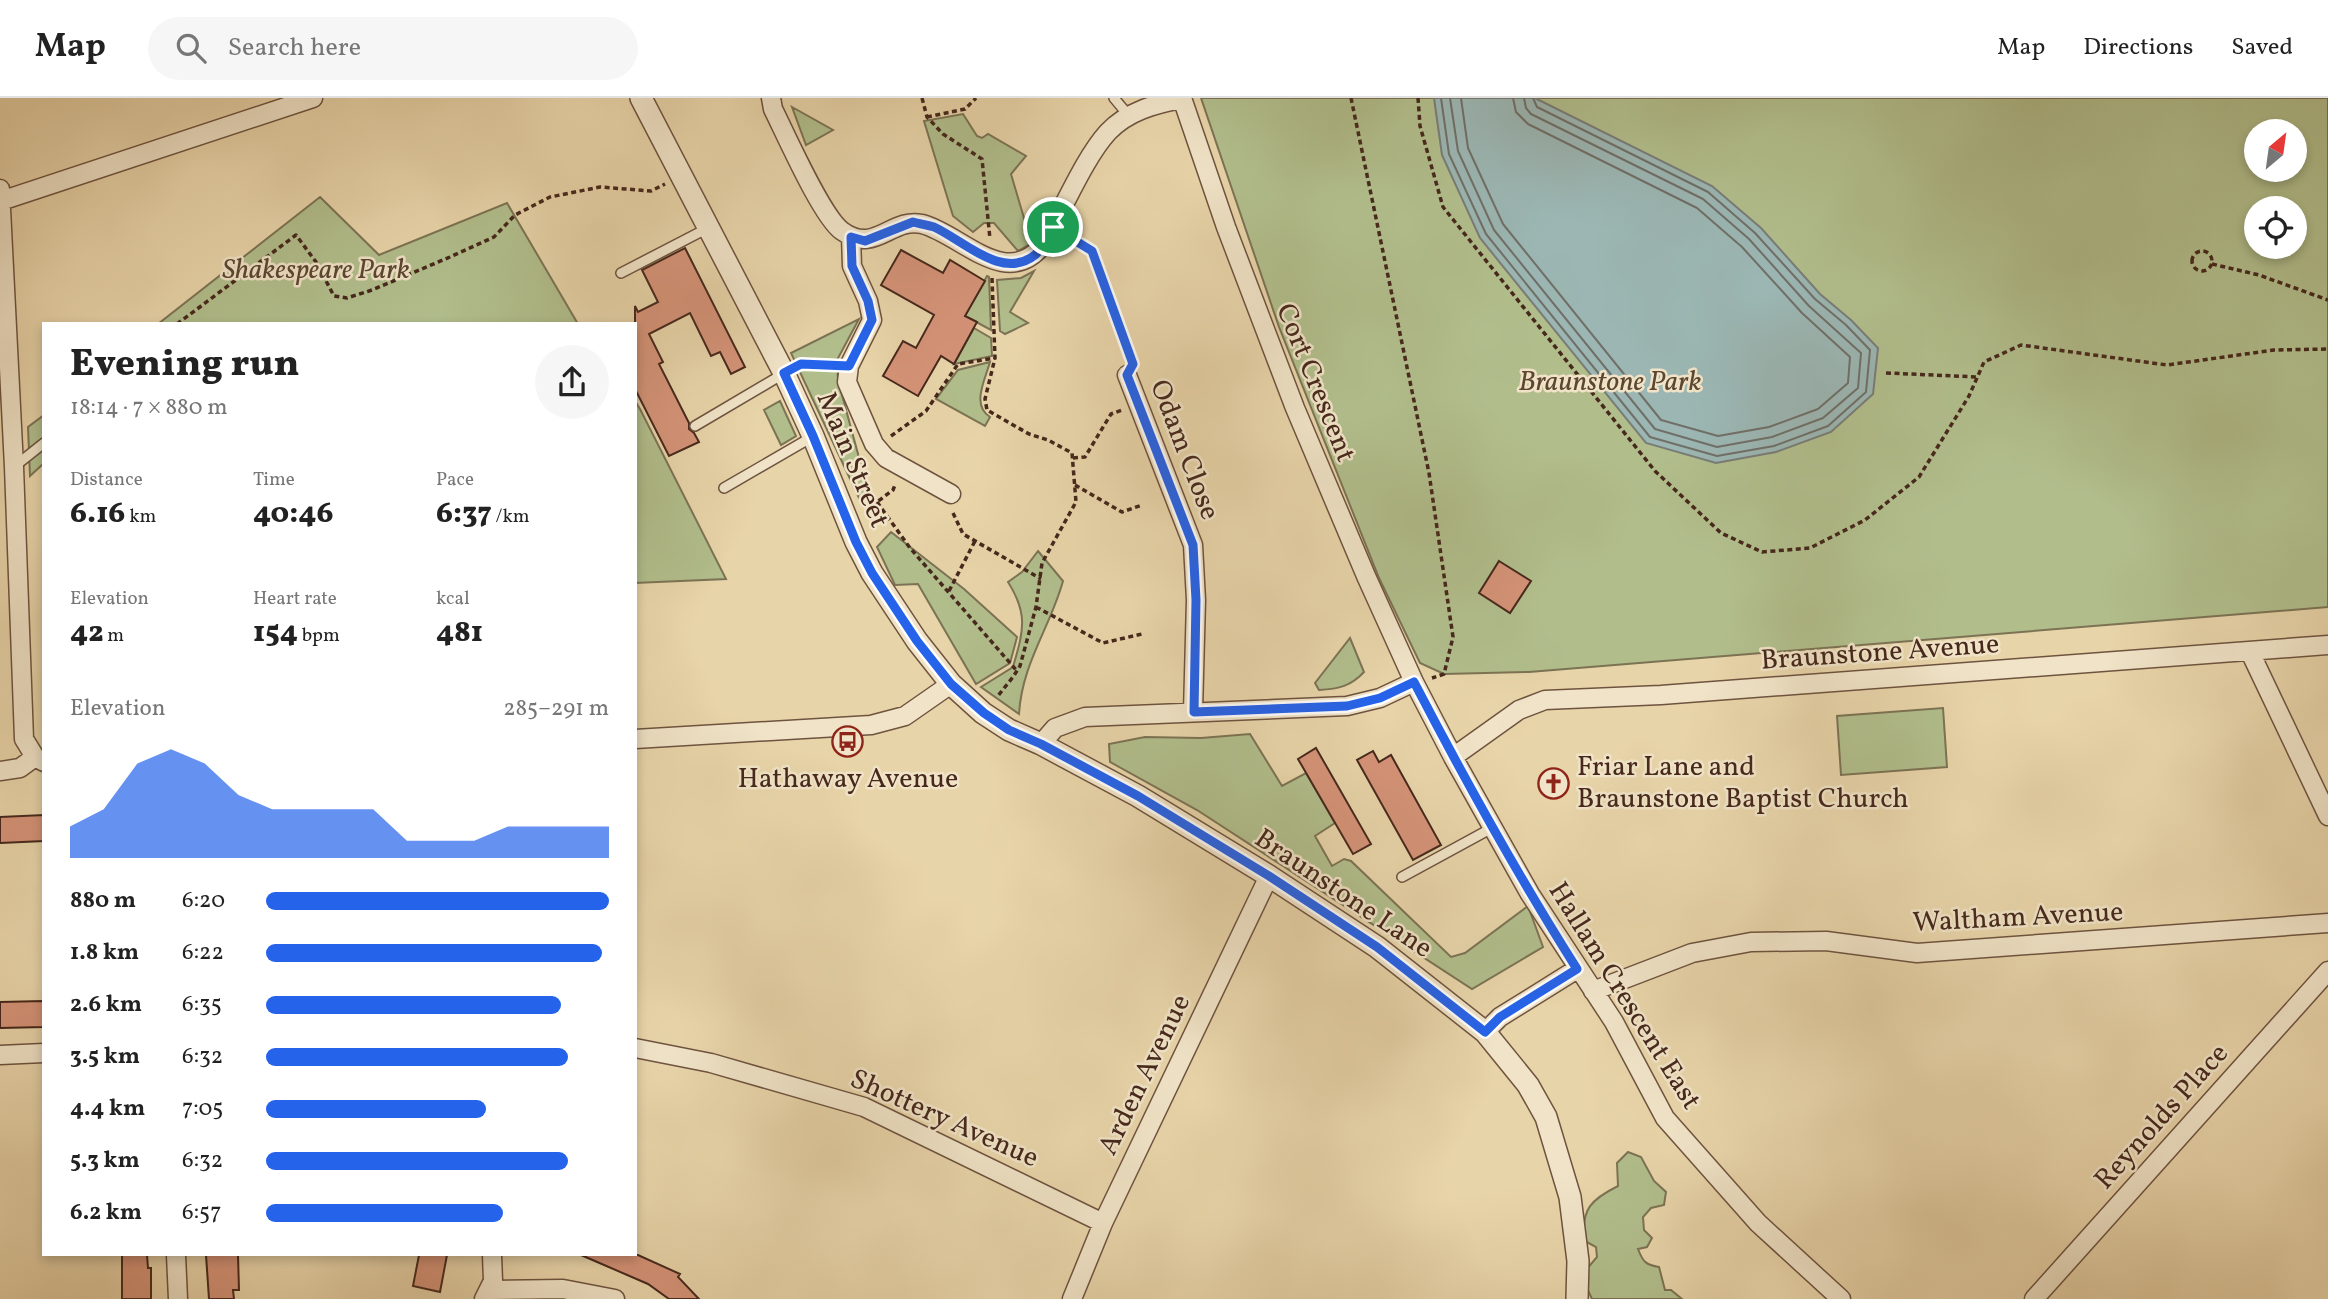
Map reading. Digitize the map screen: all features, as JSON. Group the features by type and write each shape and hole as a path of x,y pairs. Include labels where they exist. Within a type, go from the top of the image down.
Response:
{"street":[{"path":"1,201 313,98"},
{"name":"Main Street","path":"641,98 784,373 856,542 872,573 917,641 951,684"},
{"path":"771,98 773,109 828,215 839,229 851,237 865,241 913,222 933,227 992,260 1013,262 1035,255 1086,164 1108,132 1129,116 1153,105 1182,99"},
{"name":"Cort Crescent","path":"1182,99 1226,227 1295,408 1414,682"},
{"path":"0,189 24,739 39,760 20,768 0,771"},
{"path":"851,237 852,266 868,301 872,320 849,366 847,382 876,446 886,458 951,494"},
{"name":"Odam Close","path":"1127,375 1193,545 1196,589 1194,712"},
{"name":"Braunstone Avenue","path":"1452,757 1519,710 1545,700 1674,694 2328,645"},
{"path":"2250,652 2328,817"},
{"path":"1041,744 1055,728 1085,717 1347,706 1380,698 1414,682"},
{"name":"Hallam Crescent East","path":"1414,682 1492,828 1577,969 1614,1022 1665,1118 1758,1223 1841,1299"},
{"path":"637,739 871,725 905,716 951,684"},
{"name":"Braunstone Lane","path":"951,684 984,713 1009,730 1041,744 1138,796 1269,876 1377,947 1485,1032 1528,1084 1546,1117 1570,1197 1578,1261 1577,1299"},
{"name":"Arden Avenue","path":"1078,1297 1103,1223 1269,876"},
{"name":"Waltham Avenue","path":"1593,992 1692,953 1751,942 1826,941 1917,953 2328,923"},
{"path":"1485,1032 1500,1017 1577,969"},
{"name":"Reynolds Place","path":"2034,1299 2327,973"},
{"name":"Shottery Avenue","path":"637,1048 710,1063 864,1107 1103,1223"},
{"path":"0,1055 42,1053"},
{"path":"176,1256 178,1299"},
{"path":"492,1256 493,1280 487,1295 562,1289 615,1299"}],"lane":[{"path":"1114,98 1129,116"},
{"path":"621,273 710,228"},
{"path":"695,426 784,373"},
{"path":"724,488 813,436"},
{"path":"14,467 42,445"},
{"path":"1402,877 1492,828"}],"path":[{"path":"922,98 927,117 943,134 982,159 992,260 995,358 985,399 987,410 1072,453 1073,458 1076,502 1042,563 1036,607 1017,671 984,713"},
{"path":"927,117 965,109 976,98"},
{"path":"1351,98 1429,473 1453,637 1444,674 1414,682"},
{"path":"1418,98 1420,126 1443,207 1655,471 1721,533 1762,552 1810,548 1865,520 1919,477 1969,396 1984,362 2021,345 2167,365 2274,350 2328,349"},
{"path":"180,322 296,235 316,262 334,296 347,298 372,290 494,237 514,215 550,197 600,187 651,191 682,175"},
{"path":"1053,227 1092,251 1133,364 1127,375"},
{"path":"2204,251 2210,255 2211,264 2208,269 2199,271 2192,265 2192,257 2197,252 2204,251"},
{"path":"2211,264 2259,275 2328,300"},
{"path":"876,446 926,411 958,364 995,358"},
{"path":"784,373 801,364 849,366"},
{"path":"1886,373 1978,377"},
{"path":"1073,458 1085,457 1111,414 1138,405"},
{"path":"841,503 860,500 877,502 893,490 904,467"},
{"path":"1075,485 1122,512 1142,505"},
{"path":"951,494 952,511 963,534 1041,579"},
{"path":"877,502 910,548 1017,671"},
{"path":"949,591 975,541"},
{"path":"1036,607 1103,643 1142,634"}],"green space":[{"name":"Braunstone Park","path":"1201,98 2328,98 2328,607 1529,672 1444,674 1420,663 1379,578 1279,327"},
{"path":"792,107 833,130 806,145"},
{"path":"963,114 977,136 982,138 988,134 1026,156 1011,174 1029,235 1029,245 1018,251 994,223 984,223 973,232 953,216 924,121"},
{"name":"Shakespeare Park","path":"320,197 379,255 507,203 577,322 161,322"},
{"path":"1034,271 1010,312 1028,323 1005,334 1000,331 997,280 1021,278"},
{"path":"987,276 989,277 991,330 965,316"},
{"path":"859,319 837,360 838,380 871,502 860,500 791,353"},
{"path":"974,328 991,338 992,356 954,364"},
{"path":"990,362 980,399 984,412 990,417 985,426 936,399 958,370"},
{"path":"780,401 796,436 781,445 764,410"},
{"path":"637,404 640,409 726,579 637,583"},
{"path":"42,416 42,465 30,476 28,427"},
{"path":"891,532 964,589 1017,637 1010,663 976,684 918,584 895,585 877,547"},
{"path":"1038,551 1063,581 1025,678 1019,714 981,687 1013,667 1022,624 1019,604 1008,582 1022,572"},
{"path":"1350,638 1364,672 1344,686 1319,690 1315,683"},
{"path":"1943,708 1947,767 1841,775 1837,716"},
{"path":"1250,734 1282,786 1306,773 1335,823 1315,836 1332,866 1344,859 1351,861 1451,957 1465,953 1528,906 1543,947 1472,989 1197,810 1110,762 1109,744 1145,737 1201,738"},
{"path":"1628,1152 1641,1157 1654,1181 1666,1192 1664,1205 1651,1208 1643,1217 1644,1230 1652,1238 1647,1247 1638,1249 1646,1262 1659,1267 1665,1290 1671,1290 1682,1299 1592,1299 1585,1284 1586,1270 1597,1257 1596,1247 1585,1241 1586,1213 1595,1201 1618,1186 1617,1163"}],"water":[{"path":"1434,98 1535,98 1712,186 1761,228 1820,294 1878,348 1873,394 1831,432 1776,452 1716,463 1646,443 1480,238 1442,155"}],"building":[{"path":"685,248 745,367 731,374 720,352 711,356 690,313 649,334 663,362 659,364 689,423 689,429 699,442 669,456 637,393 635,306 638,312 658,302 642,270"},
{"path":"901,250 943,273 950,260 985,281 965,316 977,322 954,364 941,356 918,396 883,376 903,341 916,348 934,315 881,285"},
{"path":"1499,561 1531,581 1510,613 1479,593"},
{"path":"1316,748 1371,844 1353,854 1298,759"},
{"path":"1373,751 1379,762 1391,755 1441,845 1413,860 1357,760"},
{"path":"42,815 42,841 0,843 0,817"},
{"path":"42,1001 42,1027 0,1028 0,1002"},
{"path":"638,1255 680,1274 678,1277 699,1299 669,1299 648,1284 583,1256"},
{"path":"122,1256 147,1256 148,1268 151,1268 151,1299 122,1299"},
{"path":"206,1256 238,1256 239,1290 233,1290 234,1299 209,1299"},
{"path":"419,1256 447,1256 440,1292 413,1286"}],"place":[{"name":"Hathaway Avenue","path":"848,742"},
{"name":"Friar Lane and Braunstone Baptist Church","path":"1554,783"}],"route":[{"path":"913,222 933,227 992,260 1013,262 1035,255 1053,227 1092,251 1133,364 1127,375 1193,545 1196,567 1194,712 1347,706 1380,698 1414,682 1452,757 1530,894 1577,969 1500,1017 1485,1032 1377,947 1269,876 1138,796 1041,744 1009,730 984,713 951,684 917,641 872,573 856,542 784,373 801,364 849,366 872,320 868,301 852,266 851,237 865,241 913,222"}]}
